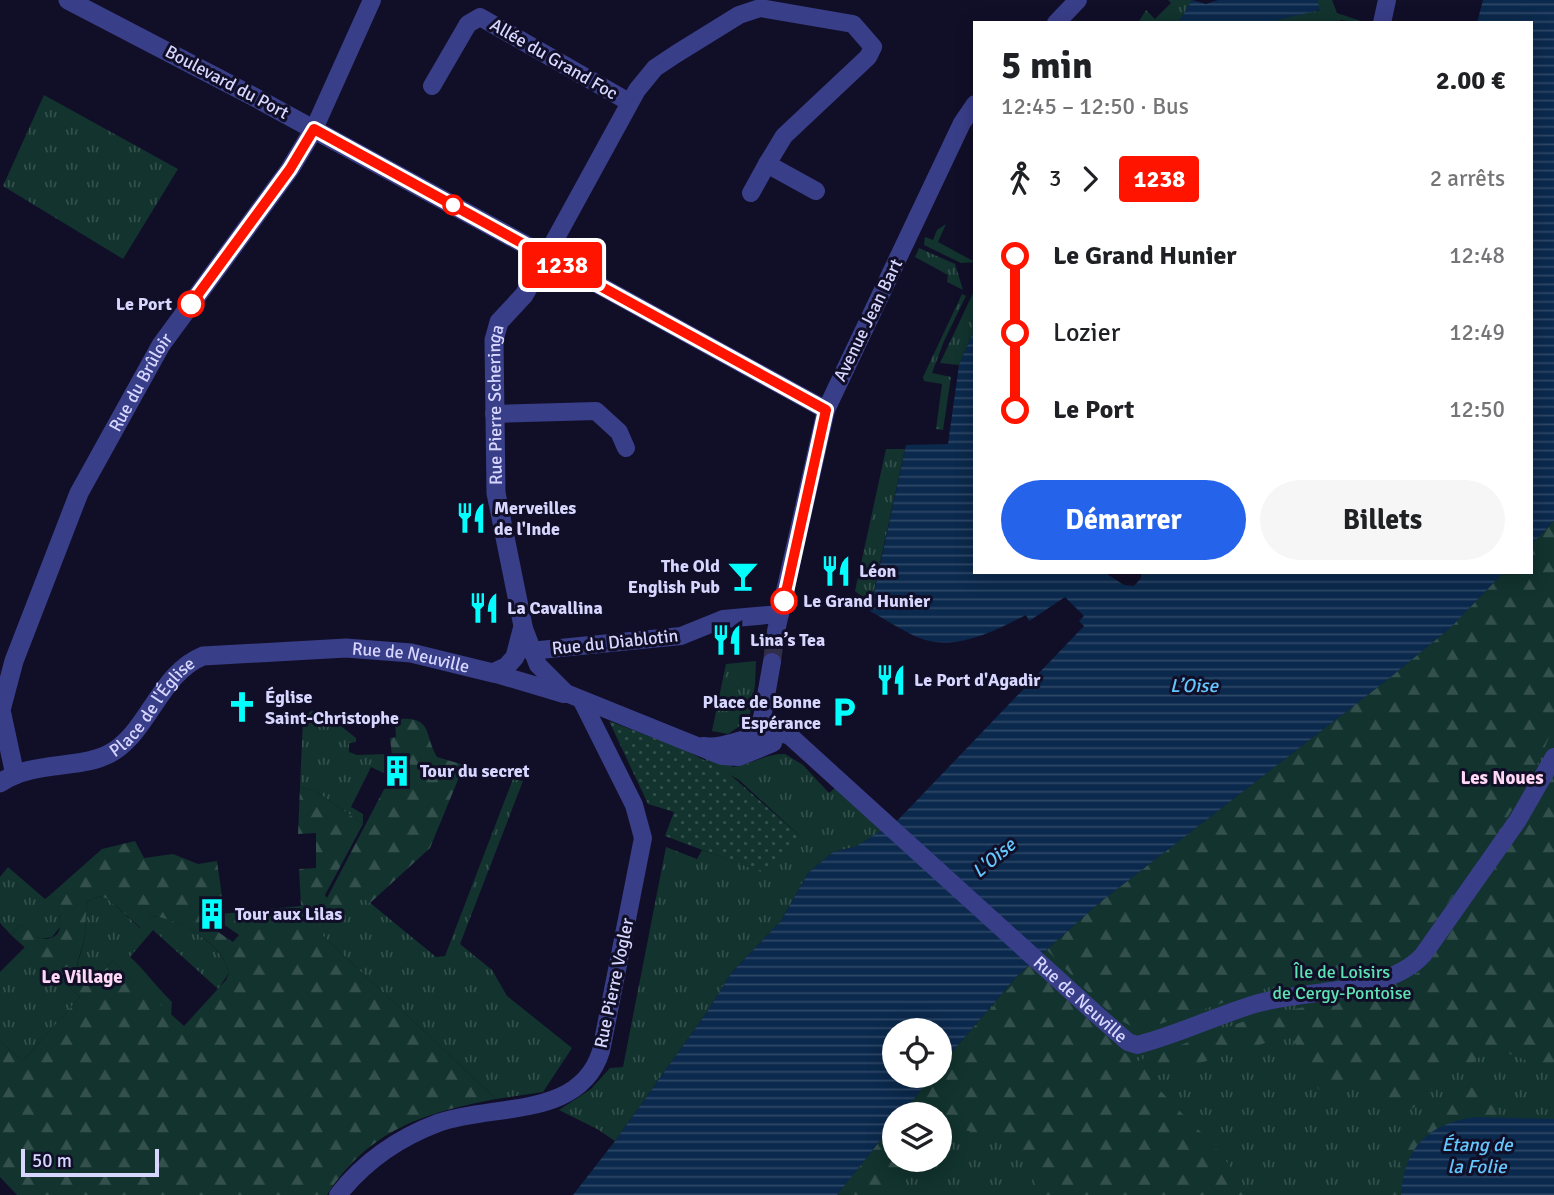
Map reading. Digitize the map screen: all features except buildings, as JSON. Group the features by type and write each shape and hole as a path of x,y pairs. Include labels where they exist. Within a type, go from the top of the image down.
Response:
{"street":[{"name":"Boulevard du Port","path":"68,0 314,129 826,410"},
{"name":"Rue du Brûloir","path":"1,722 14,660 41,587 92,466 161,345 290,169 314,129 372,0"},
{"path":"1382,21 1387,0"},
{"path":"1058,21 1076,1"},
{"path":"546,256 629,102 656,68 748,11 760,8 853,24 870,41 872,52 784,136 751,193"},
{"name":"Allée du Grand Foc","path":"432,86 468,24 480,17 629,102"},
{"name":"Avenue Jean Bart","path":"778,622 826,410 962,123 973,107"},
{"path":"767,164 816,191"},
{"name":"Rue Pierre Scheringa","path":"530,651 496,493 494,414 497,327 529,287 546,256"},
{"path":"494,414 596,411 619,432 626,448"},
{"name":"Rue du Diablotin","path":"530,651 681,636 723,619 778,622"},
{"name":"Rue de Neuville","path":"494,673 506,667 515,657 523,625"},
{"name":"Rue de Neuville","path":"327,647 411,653 494,673 578,699 704,746 722,756 739,757 764,746 781,743 811,757"},
{"name":"Place de l'Église","path":"7,779 62,763 97,759 122,745 178,674 198,658 327,647"},
{"name":"Rue de Neuville","path":"530,651 551,681 578,699"},
{"path":"748,740 762,718 770,671"},
{"name":"Rue Pierre Vogler","path":"338,1195 374,1157 426,1128 472,1115 552,1101 575,1090 592,1072 601,1051 643,838 631,797 578,699"},
{"path":"1,722 7,779"},
{"name":"Rue de Neuville","path":"704,746 720,747 784,733 1095,1013 1128,1042 1137,1045 1257,1003 1371,983 1406,969 1423,955 1518,820 1554,757"}],"green space":[{"path":"1168,0 1192,0 1179,21 1139,21 1146,10 1155,19 1171,3"},
{"path":"1317,0 1332,0 1337,13 1361,21 1272,21 1301,12 1319,11"},
{"path":"44,95 178,169 123,259 3,186"},
{"path":"946,224 938,242 973,262 961,263 924,245 925,237 933,240 937,230"},
{"path":"919,248 955,264 963,290 947,282 948,275 915,257"},
{"path":"973,293 973,333 959,365 940,363"},
{"path":"962,294 966,296 932,373 951,377 943,430 936,429 942,384 924,381 923,377"},
{"path":"886,449 905,449 871,604 855,591"},
{"name":"Île de Loisirs de Cergy-Pontoise","path":"1554,521 1554,1195 837,1195 882,1138 882,1172 952,1172 952,1102 911,1102 922,1088 952,1088 952,1052 1017,976 1099,903 1450,628 1502,574 1533,574 1533,543"},
{"path":"1554,521 1554,722 1543,752 1512,810 1418,945 1397,962 1366,976 1331,981 1285,982 1142,1030 1130,1026 1105,1008 1047,950 1099,903 1450,628 1502,574 1533,574 1533,543"},
{"path":"756,661 749,720 728,734 712,731 726,664"},
{"path":"321,710 356,738 356,742 349,743 349,752 357,755 387,754 388,775 371,767 351,807 363,814 363,824 314,790 300,788 303,718 311,711"},
{"path":"411,719 423,724 437,757 464,765 430,848 370,903 363,898 322,935 496,1099 445,1111 400,1128 361,1155 327,1195 17,1195 0,1177 0,1041 23,1061 80,997 11,935 21,925 41,939 56,935 60,916 50,895 102,849 135,841 144,858 173,854 198,864 217,861 224,910 212,906 204,914 212,921 209,926 233,942 239,935 217,920 219,914 301,906 299,869 316,868 316,833 298,834 300,788 314,790 363,824 325,895 327,898 391,776 399,779 405,774 402,764 393,764 390,738 396,737 395,720","holes":["100,896 108,899 141,928 152,916 187,927 209,943 225,962 229,973 226,980 184,1026 112,961 90,987 79,973 77,967 84,943 88,901"]},
{"path":"609,721 681,748 727,772 799,835 793,846 764,873 665,836 674,812 648,804"},
{"path":"785,754 803,765 829,793 835,788 882,831 855,847 833,852 808,873 781,921 732,972 707,1012 615,1141 559,1110 591,1089 610,1068 623,1067 666,847 697,859 702,850 763,872 799,835 739,780 705,760 707,757 731,762 732,767 771,755"},
{"path":"1554,772 1554,1071 1492,1047 1472,1063 1442,1073 1424,1101 1405,1113 1395,1108 1374,1089 1361,1083 1348,1083 1322,1092 1310,1081 1294,1040 1285,1037 1150,1078 1215,1147 1246,1195 1034,1195 1030,1170 1013,1151 989,1138 965,1130 952,1137 952,1102 911,1102 922,1088 952,1088 952,1053 1030,965 1135,1062 1258,1016 1367,995 1417,974 1494,870"},
{"path":"513,779 523,781 460,944 492,970 507,996 572,1048 543,1092 496,1099 322,935 363,897 436,957 445,956"},
{"path":"8,867 45,899 50,895 58,905 61,926 52,937 41,939 21,925 11,935 0,923 0,877"},
{"path":"100,896 108,899 140,928 152,916 175,922 198,934 218,952 229,973 218,989 153,930 130,957 172,1002 171,1015 112,961 89,987 79,973 78,962 84,943 88,901"},
{"path":"25,947 80,997 23,1061 0,1041 0,972"},
{"path":"1470,1087 1490,1096 1499,1117 1474,1117 1420,1141 1405,1169 1401,1195 1391,1195 1408,1144 1426,1116 1453,1095"},
{"path":"882,1138 882,1172 899,1172 871,1195 837,1195"}],"water":[{"path":"1192,0 1206,4 1218,0 1317,0 1320,10 1274,21 1179,21"},
{"path":"1483,0 1554,0 1554,521 1533,543 1533,21 1478,21"},
{"name":"L’Oise","path":"973,333 973,574 1107,574 1124,585 1134,586 1141,574 1502,574 1450,628 1387,680 1099,903 1017,976 952,1052 952,1018 882,1018 882,1088 922,1088 911,1102 882,1102 882,1138 837,1195 573,1195 707,1012 732,972 781,921 808,873 833,852 855,847 898,820 1084,626 1079,621 1084,616 1065,597 1029,621 1026,615 973,638 945,643 917,637 870,611 906,445 948,444 959,365"},
{"name":"Étang de la Folie","path":"1474,1117 1554,1119 1554,1195 1401,1195 1407,1164 1421,1141 1444,1125"}],"tunnel":[{"path":"772,662 776,631"}],"bus line":[{"name":"1238","path":"191,304 301,154 314,129 826,410 784,601"}],"place":[{"name":"Le Port","path":"191,304"},
{"name":"Merveilles de l'Inde","path":"471,518"},
{"name":"Léon","path":"836,571"},
{"name":"The Old English Pub","path":"743,576"},
{"name":"Le Grand Hunier","path":"784,601"},
{"name":"La Cavallina","path":"484,608"},
{"name":"Lina’s Tea","path":"727,640"},
{"name":"Le Port d'Agadir","path":"891,680"},
{"name":"Église Saint-Christophe","path":"242,707"},
{"name":"Place de Bonne Espérance","path":"844,712"},
{"name":"Tour du secret","path":"397,771"},
{"name":"Tour aux Lilas","path":"212,914"}],"district":[{"name":"Les Noues","path":"1502,778"},
{"name":"Le Village","path":"82,977"}],"water label":[{"name":"L'Oise","path":"994,858"}]}
